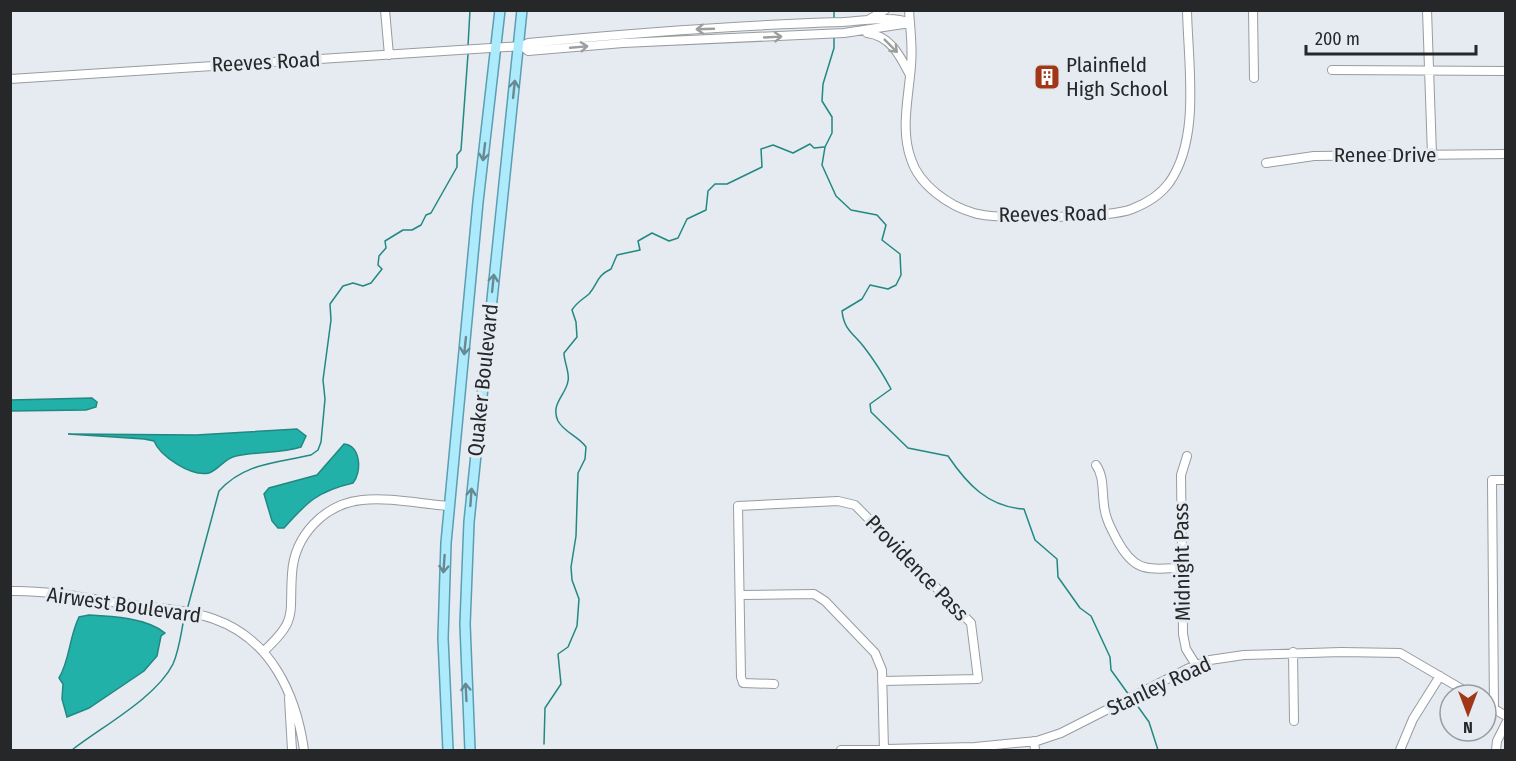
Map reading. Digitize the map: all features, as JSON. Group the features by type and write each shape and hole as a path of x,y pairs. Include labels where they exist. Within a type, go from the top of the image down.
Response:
{"main road":[{"name":"Quaker Boulevard","path":"448,750 443,584 448,506 500,10"},
{"name":"Quaker Boulevard","path":"470,750 465,624 469,522 522,10"}],"street":[{"path":"385,10 389,55"},
{"path":"867,20 885,10"},
{"path":"909,10 910,23"},
{"name":"Reeves Road","path":"910,23 906,141 911,161 925,182 939,195 958,208 991,216 1116,213 1151,200 1167,185 1186,148 1189,122 1187,10"},
{"path":"1253,10 1254,78"},
{"path":"1427,10 1432,155"},
{"name":"Reeves Road","path":"10,79 520,46 528,43 629,33 867,20 903,20 910,23"},
{"name":"Reeves Road","path":"520,46 528,51 623,43 829,34 860,32 910,23"},
{"path":"860,32 876,34 889,42 910,75"},
{"path":"1332,70 1506,71"},
{"name":"Renee Drive","path":"1266,163 1314,156 1506,154"},
{"name":"Midnight Pass","path":"1187,456 1181,475 1184,641 1196,665"},
{"path":"1096,465 1101,472 1104,508 1108,523 1128,559 1144,568 1182,568"},
{"path":"1494,683 1492,480 1506,480"},
{"path":"304,750 296,708 288,690 264,651 289,622 292,608 292,568 296,552 305,534 318,519 343,505 361,500 448,506"},
{"name":"Providence Pass","path":"741,595 738,506 838,501 860,508 971,623 978,679 882,681"},
{"name":"Airwest Boulevard","path":"10,591 52,593 199,614 224,622 264,651"},
{"path":"774,684 743,683 741,595 807,593 820,597 878,657 882,681 886,750"},
{"path":"1293,652 1294,721"},
{"name":"Stanley Road","path":"841,750 1015,745 1034,741 1061,733 1196,665 1223,657 1293,652 1400,653 1452,683"},
{"path":"1400,750 1413,719 1440,676"},
{"path":"288,690 292,750"},
{"path":"1496,750 1497,741 1506,723"},
{"path":"1034,741 1035,750"}],"shaded area":[{"path":"92,398 97,402 96,407 86,410 11,411 11,400"},
{"path":"297,429 306,436 301,447 236,456 209,473 185,469 169,459 154,441 68,434 196,435"},
{"path":"344,444 354,449 357,454 359,466 353,483 322,494 307,504 284,528 278,528 272,521 264,494 269,488 317,475"},
{"path":"89,615 139,621 165,633 161,636 157,656 144,671 89,708 67,717 62,699 63,684 59,678 79,617"}],"waterway":[{"path":"468,46 470,10"},
{"path":"834,10 834,20"},
{"path":"834,37 834,48 823,84 822,101 832,117 832,133 825,147 822,165 836,196 851,210 877,215 886,225 882,240 900,254 901,275 896,285 888,289 870,285 862,299 842,311 847,327 864,347 891,389 870,404 871,412 908,448 948,456 971,485 989,499 1024,509 1035,540 1057,559 1058,577 1080,608 1091,616 1110,657 1111,670 1129,695"},
{"path":"187,610 219,491 250,469 311,455 318,450 321,442 325,399 323,380 331,320 330,304 343,286 353,283 363,286 371,283 382,269 378,265 379,256 386,248 385,241 403,230 412,230 421,225 426,215 431,213 457,167 457,155 461,150 468,54"},
{"path":"544,744 545,708 561,684 558,654 568,647 577,626 579,599 572,580 571,567 576,536 578,473 585,459 586,447 561,425 556,415 557,405 568,381 564,353 577,337 572,310 589,294 602,274 611,269 617,255 640,250 638,241 652,233 669,241 678,238 687,219 706,210 708,191 715,184 727,184 762,167 761,149 773,145 793,153 810,144 814,148 824,147"},
{"path":"72,750 127,711 165,677 173,664 179,646 185,614"},
{"path":"1134,701 1149,722 1158,750"}],"place":[{"name":"Plainfield High School","path":"1047,77"}]}
